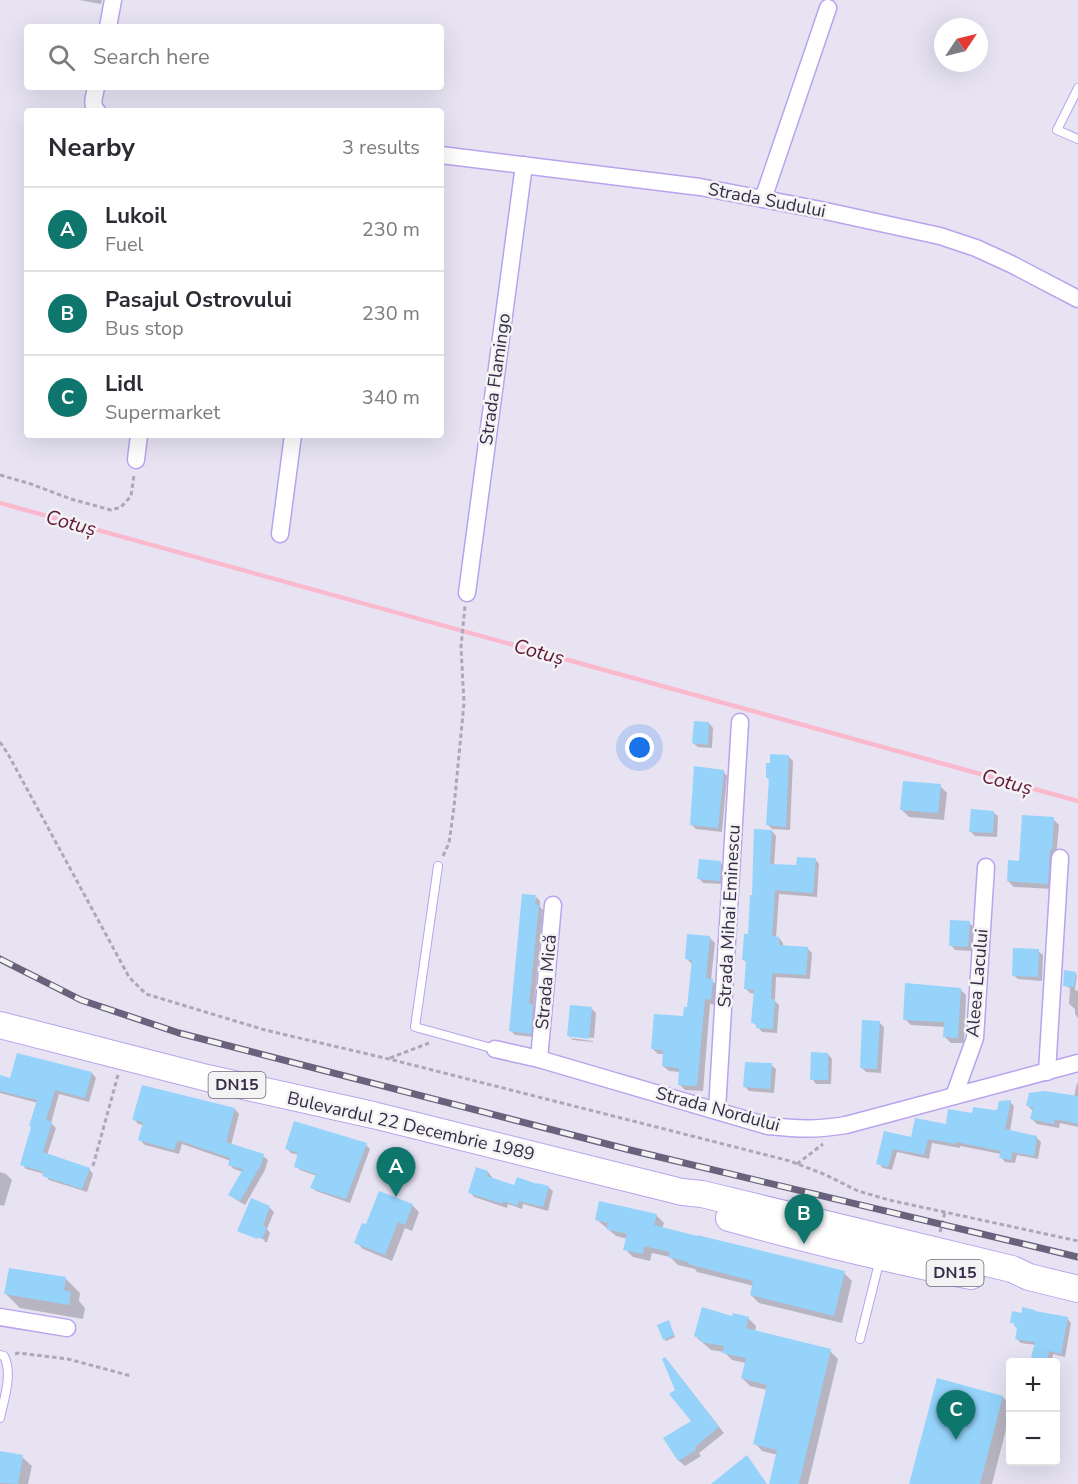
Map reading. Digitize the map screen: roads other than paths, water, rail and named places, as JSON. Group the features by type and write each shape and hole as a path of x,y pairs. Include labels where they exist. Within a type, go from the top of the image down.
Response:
{"main road":[{"name":"Bulevardul 22 Decembrie 1989","path":"0,1025 207,1078 373,1115 682,1192 702,1194 884,1247 1012,1269 1029,1277 1078,1289"}],"street":[{"path":"109,24 113,0"},
{"path":"763,199 828,8"},
{"path":"95,90 93,104 95,108"},
{"name":"Strada Sudului","path":"444,155 700,187 940,236 976,248 1078,299"},
{"name":"Strada Flamingo","path":"467,593 524,165"},
{"path":"136,460 140,438"},
{"path":"280,534 293,438"},
{"name":"Strada Mihai Eminescu","path":"717,1110 740,722"},
{"path":"1047,1072 1060,858"},
{"name":"Aleea Lacului","path":"954,1096 975,1038 986,867"},
{"name":"Strada Mică","path":"539,1059 553,905"},
{"name":"Strada Nordului","path":"495,1049 539,1059 768,1126 800,1130 846,1125 1078,1063"},
{"path":"0,1317 67,1328"}],"lane":[{"path":"1078,88 1057,130 1078,139"},
{"path":"438,866 415,1027 495,1049"},
{"path":"861,1339 884,1247"},
{"path":"0,1418 8,1376 8,1364 2,1356"}],"waterway":[{"name":"Cotuș","path":"0,503 1078,801"}],"railway":[{"path":"0,959 81,1000 179,1033 630,1150 1078,1257"}],"place":[{"name":"Lukoil","path":"396,1197"},
{"name":"Pasajul Ostrovului","path":"804,1244"},
{"name":"Lidl","path":"956,1440"}]}
